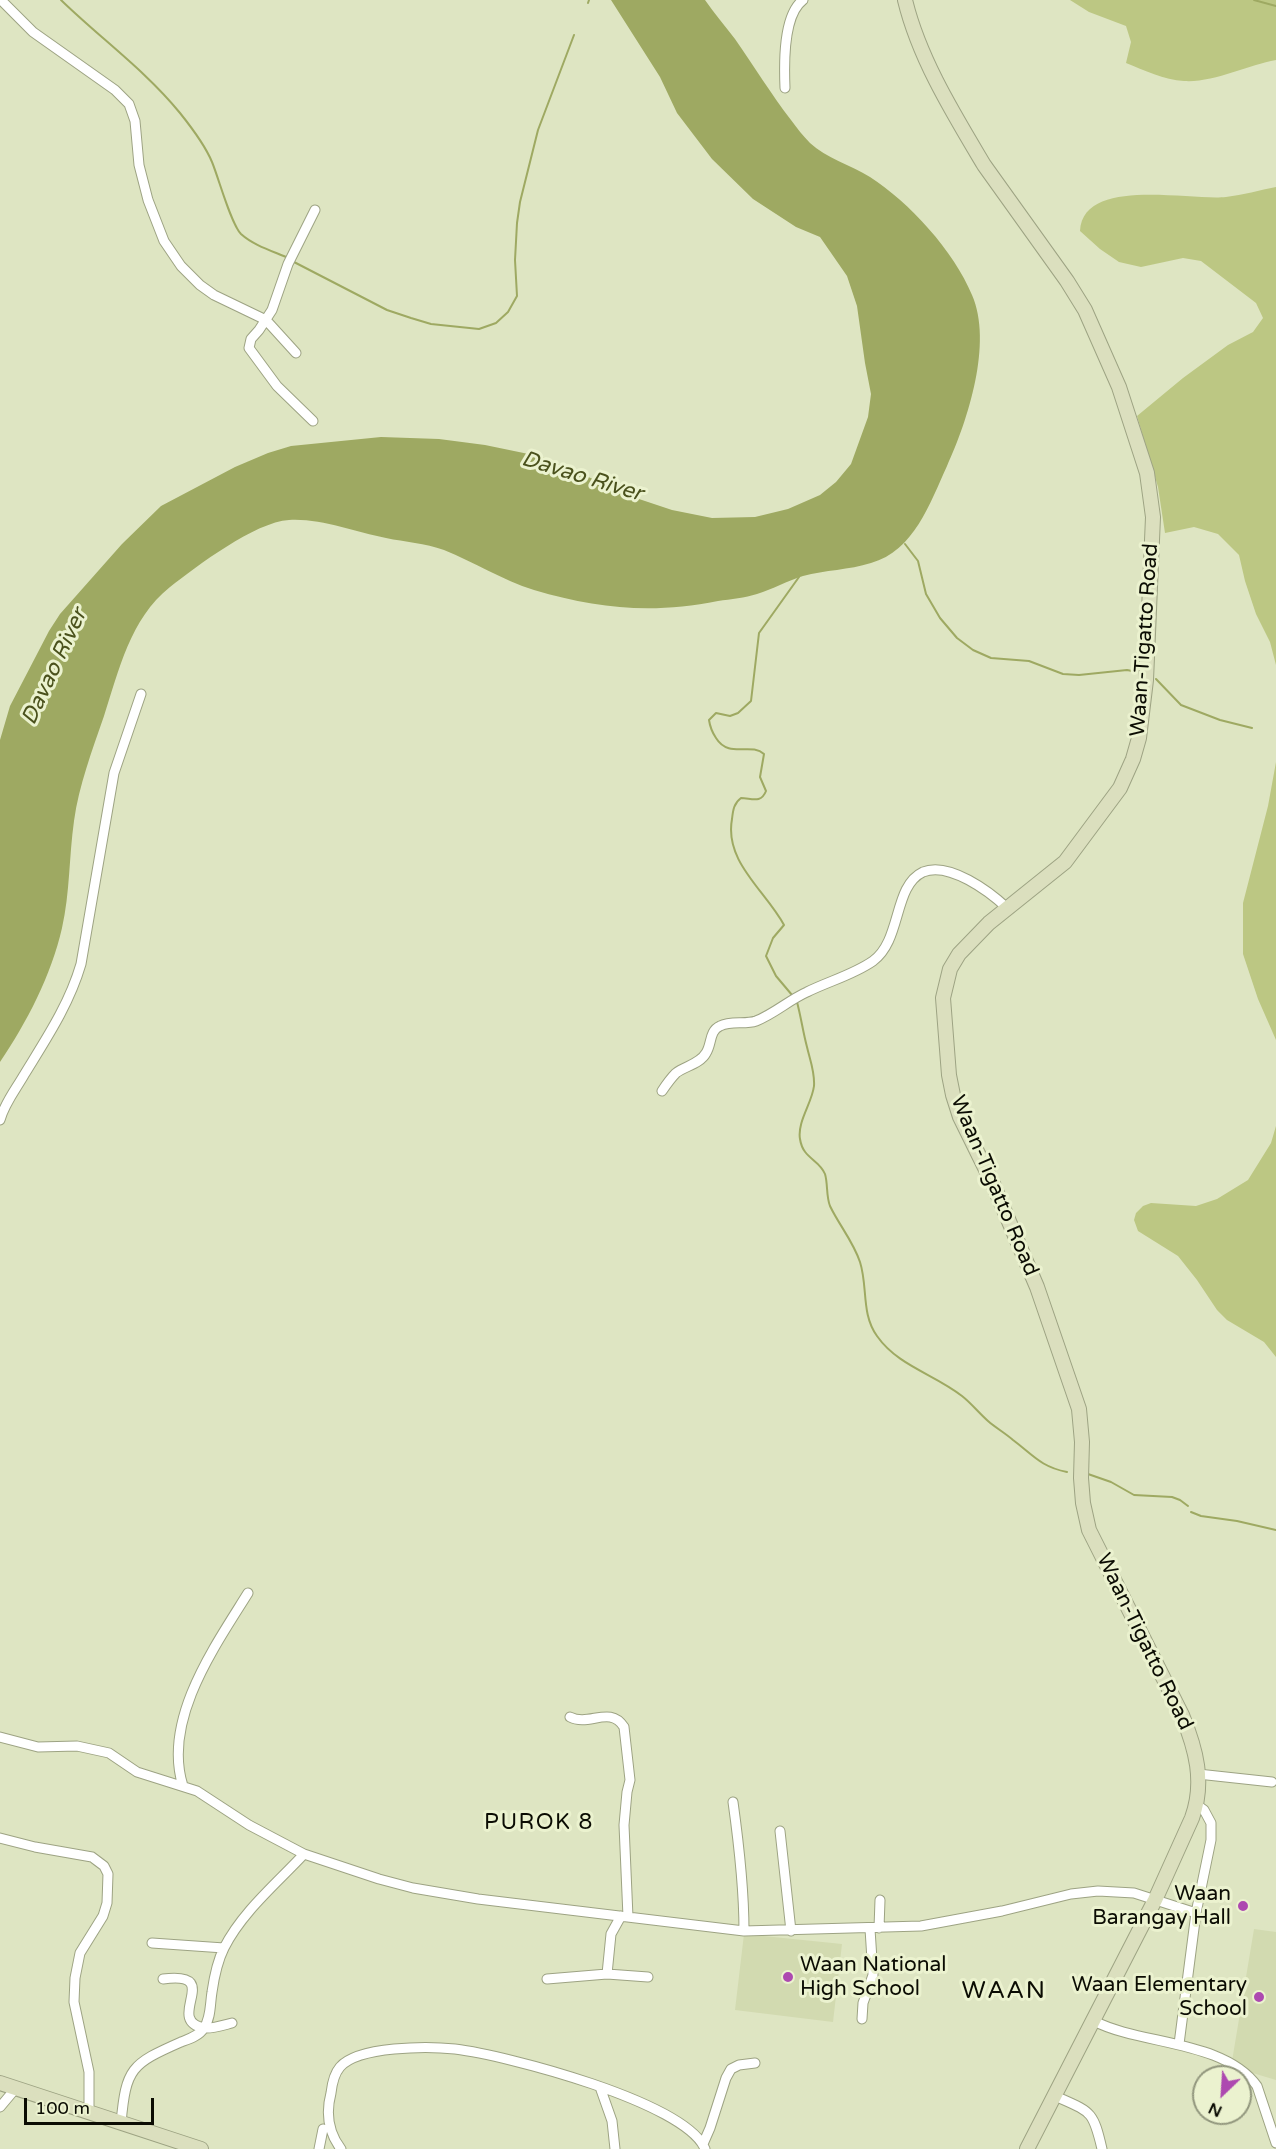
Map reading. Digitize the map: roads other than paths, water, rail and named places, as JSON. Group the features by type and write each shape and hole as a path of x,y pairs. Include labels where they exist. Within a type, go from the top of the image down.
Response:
{"street":[{"path":"1,0 33,32 125,98 133,110 139,165 148,200 171,254 200,285 214,295 266,320 296,353"},
{"path":"785,88 784,67 790,20 796,5 803,0"},
{"name":"Waan-Tigatto Road","path":"905,0 909,17 929,64 972,145 1067,280 1085,310 1119,387 1147,473 1153,542 1146,680 1139,738 1133,759 1120,788 1065,862 1049,877 1007,908 958,954 945,984 944,1009 949,1075 953,1095 960,1117 993,1184 1037,1287 1079,1409 1082,1442 1080,1478 1089,1530 1182,1715 1194,1746 1198,1774 1197,1805 1155,1900 1027,2149"},
{"path":"313,421 277,386 249,348 251,339 272,310 288,264 315,210"},
{"path":"0,1120 75,987 114,773 141,694"},
{"path":"662,1091 674,1075 702,1059 707,1053 714,1031 721,1025 752,1022 766,1017 805,993 855,973 874,960 883,952 890,940 906,892 913,881 924,872 939,870 972,882 991,893 1007,908"},
{"path":"183,1786 179,1768 183,1716 202,1671 248,1593"},
{"path":"570,1717 582,1721 609,1716 621,1721 624,1726 630,1780 624,1825 625,1917 611,1934 607,1974"},
{"path":"0,1737 38,1747 77,1746 109,1753 137,1772 197,1791 249,1825 304,1854 413,1888 744,1931 921,1926 961,1920 1071,1894 1117,1891 1134,1893 1196,1913"},
{"path":"1198,1774 1272,1782"},
{"path":"733,1802 741,1860 744,1931"},
{"path":"1179,2044 1196,1913 1212,1831 1209,1816 1197,1805"},
{"path":"780,1831 791,1931"},
{"path":"0,1838 92,1857 104,1866 108,1874 108,1894 103,1916 80,1953 75,1978 74,2002 89,2072 88,2112"},
{"path":"204,2028 216,1971 224,1948 243,1920 304,1854"},
{"path":"862,2019 863,2003 873,1975 875,1928 880,1900"},
{"path":"152,1943 224,1948"},
{"path":"547,1979 607,1974 648,1977"},
{"path":"163,1979 189,1980 192,1984 190,2016 196,2024 204,2028"},
{"path":"1094,2021 1117,2031 1179,2044 1226,2062 1252,2080 1260,2094 1276,2143"},
{"path":"121,2123 125,2092 134,2068 141,2061 189,2039 204,2028 232,2023"},
{"path":"340,2149 330,2129 328,2107 334,2078 340,2067 350,2059 368,2053 424,2048 464,2050 529,2064 600,2087 668,2117 683,2126 704,2146 731,2069 739,2065 755,2063"},
{"path":"0,2107 7,2086 201,2149"},
{"path":"600,2087 612,2121 615,2149"},
{"path":"1055,2096 1078,2106 1092,2117 1099,2131 1102,2149"},
{"path":"319,2149 322,2129"}],"water":[{"name":"Davao River","path":"611,0 705,0 807,140 823,153 870,177 900,200 929,229 964,278 978,314 980,336 975,381 963,427 919,524 899,548 871,563 803,576 748,596 694,605 648,608 626,608 581,602 534,590 437,548 313,521 289,520 275,523 260,528 227,546 170,587 156,600 135,630 121,663 79,794 72,834 67,901 57,946 37,998 0,1062 0,740 10,706 60,614 122,544 161,506 235,467 268,453 291,446 381,437 439,439 485,445 543,457 636,498 672,510 712,518 755,517 788,509 820,495 836,482 851,464 868,417 871,394 857,306 847,276 820,237 796,227 753,199 712,159 677,113 660,77"}],"waterway":[{"path":"61,0 137,68 166,97 189,125 209,156 229,211 241,234 257,245 286,257"},
{"path":"1254,0 1276,6"},
{"path":"294,262 387,310 411,318 431,324 479,329 496,323 508,312 517,296 515,260 520,202 538,130 574,35"},
{"path":"905,544 918,561 926,594 940,618 957,638 973,650 991,658 1029,661 1063,674 1079,675 1127,670 1137,672"},
{"path":"792,995 776,976 766,956 773,938 784,925 740,862 731,835 734,807 737,802 741,798 759,799 766,791 760,777 764,754 753,749 727,748 713,734 709,720 716,713 730,716 738,713 751,701 759,633 799,577"},
{"path":"1156,679 1181,705 1220,720 1252,728"},
{"path":"797,1002 814,1081 813,1092 801,1126 800,1139 804,1151 825,1174 830,1206 860,1262 872,1328 895,1355 962,1396 988,1421 1038,1460 1050,1467 1067,1472"},
{"path":"1088,1474 1111,1482 1134,1495 1172,1497 1188,1506"},
{"path":"1191,1512 1201,1516 1276,1530"}],"place":[{"name":"Waan Barangay Hall","path":"1243,1906"},
{"name":"Waan National High School","path":"788,1977"},
{"name":"Waan Elementary School","path":"1259,1997"}],"district":[{"name":"PUROK 8","path":"539,1823"},
{"name":"WAAN","path":"1004,1992"}]}
